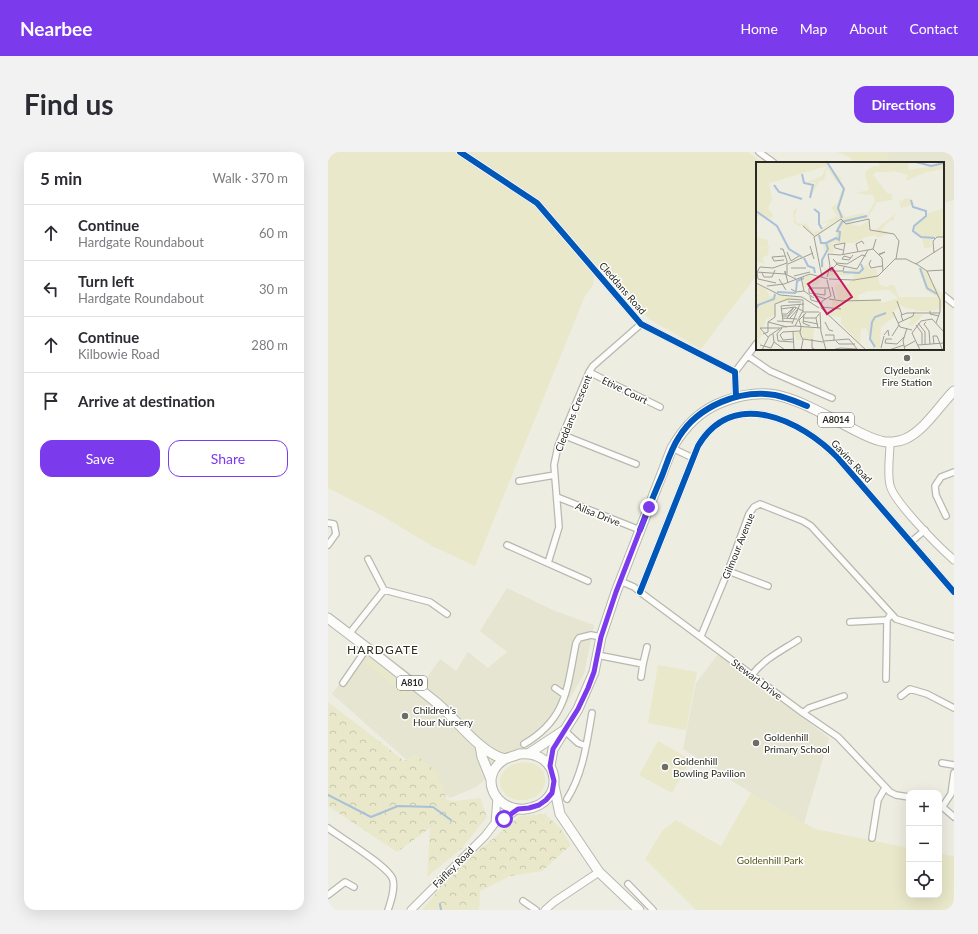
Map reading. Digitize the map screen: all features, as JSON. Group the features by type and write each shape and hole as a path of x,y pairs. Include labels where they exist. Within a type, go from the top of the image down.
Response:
{"main road":[{"name":"A8014","path":"550,766 553,749 578,709 588,688 594,672 601,637 620,581 672,448 686,427 697,417 722,402 736,396 762,394 775,395 792,400 864,435 881,441 890,442 904,440 914,434 954,391"},
{"name":"A810","path":"328,618 438,704 480,746 495,756 505,759"},
{"name":"A8014","path":"528,754 564,730"},
{"name":"A810","path":"480,746 482,757 491,779 492,790 497,798"},
{"path":"491,779 495,770 505,759 519,754 528,754 541,758 550,766 554,777 554,786 560,814"},
{"path":"497,798 506,805 518,809 529,808 543,802 550,796 554,786"},
{"path":"543,802 560,814 599,872 639,910"}],"street":[{"name":"Cleddans Road","path":"460,152 537,203 641,324 735,372"},
{"path":"760,152 773,162"},
{"path":"944,296 954,304"},
{"name":"Cleddans Crescent","path":"548,563 559,527 554,465 558,446 589,372 593,366 641,324"},
{"path":"736,396 735,372 756,345"},
{"path":"748,356 770,371 832,398"},
{"name":"Etive Court","path":"589,372 660,407"},
{"name":"Gavins Road","path":"640,592 700,442 709,430 730,418 747,414 758,414 789,423 807,432 830,450 954,592"},
{"path":"563,435 636,464"},
{"path":"890,442 890,487 896,498 954,560"},
{"path":"672,448 693,458"},
{"path":"946,516 936,495 935,486 941,477 954,472"},
{"path":"519,481 555,475"},
{"name":"Ailsa Drive","path":"557,497 640,530"},
{"name":"Gilmour Avenue","path":"701,636 751,510 757,505 764,505 811,526 886,609 899,620 954,637"},
{"path":"328,523 334,524 336,534 328,545"},
{"path":"911,542 925,530"},
{"path":"507,545 588,581"},
{"path":"368,559 384,590 430,602 447,614"},
{"path":"728,571 768,586"},
{"name":"Stewart Drive","path":"620,581 634,587 803,713 838,737 885,788 896,795 906,797"},
{"path":"349,634 384,590"},
{"path":"886,679 887,620 891,614"},
{"path":"850,622 887,620"},
{"path":"524,744 534,738 549,725 556,716 565,695 576,643 579,638 591,635 601,637"},
{"path":"752,675 758,666 766,659 798,640"},
{"path":"641,677 647,647"},
{"path":"343,683 367,648"},
{"path":"597,655 643,664"},
{"path":"555,688 565,695"},
{"path":"901,696 910,689 927,694 954,708"},
{"path":"803,713 809,708 844,696"},
{"path":"567,800 581,768 592,713"},
{"path":"564,730 578,743 586,746"},
{"path":"942,762 954,764"},
{"path":"942,804 951,794 954,773"},
{"path":"872,838 876,810 880,796 885,788"},
{"path":"495,823 497,798"},
{"path":"942,806 954,817"},
{"name":"Faifley Road","path":"411,910 485,836 495,823 504,819 518,809"},
{"path":"328,828 381,865 390,874 393,879 393,895 388,910"},
{"path":"545,910 554,902 599,872"},
{"path":"328,895 345,882 354,887"},
{"path":"628,884 654,910"},
{"path":"523,901 536,910"}],"shaded area":[{"path":"886,152 953,152 954,200 944,203 944,162 890,162"},
{"path":"507,588 555,611 594,625 584,674 554,725 534,743 524,747 476,787 450,798 332,694 369,642 423,683 440,659 456,671 468,652 488,668 507,652 480,631"},
{"name":"Goldenhill Primary School","path":"719,653 829,738 804,823 751,793 683,749 696,683"}],"green space":[{"path":"328,152 748,152 761,162 756,162 756,276 701,349 649,319 603,269 594,274 593,285 585,296 475,566 432,546 379,514 328,488"},
{"path":"837,152 886,152 890,162 853,162 851,158"},
{"path":"372,660 396,679 408,695 407,696 364,662"},
{"path":"658,665 697,672 686,730 648,723"},
{"path":"328,702 404,761 415,754 438,773 447,800 455,801 480,798 487,817 461,849 427,877 430,828 397,852 328,806"},
{"name":"Goldenhill Bowling Pavilion","path":"658,741 691,760 672,793 639,775"},
{"path":"523,762 533,764 540,768 544,775 545,782 543,789 538,795 529,799 513,799 504,793 500,783 500,778 502,773 508,767"},
{"name":"Goldenhill Park","path":"751,793 815,829 906,847 906,898 942,898 942,854 954,856 954,910 696,910 645,859 663,830 676,820 721,846"},
{"path":"545,814 560,828 571,845 542,871 510,876 480,891 479,910 422,910 444,884 477,852 520,816"}],"waterway":[{"path":"328,795 371,817 398,806 433,807 451,820"},
{"path":"440,904 441,910"}],"cycle path":[{"path":"460,152 537,203 641,324 735,372 736,397"},
{"path":"640,530 674,446 687,426 697,417 721,402 734,397 748,395 775,395 807,406"},
{"path":"640,592 698,446 713,428 729,418 748,414 767,416 787,422 823,444 838,458 954,592"}],"place":[{"name":"Clydebank Fire Station","path":"907,358"},
{"name":"Children’s Hour Nursery","path":"405,716"},
{"name":"Goldenhill Primary School","path":"756,743"},
{"name":"Goldenhill Bowling Pavilion","path":"665,767"}],"district":[{"name":"HARDGATE","path":"383,650"}],"route":[{"path":"504,819 518,809 539,805 552,793 554,781 553,771 550,766 553,749 574,716 588,688 594,672 601,637 616,592 649,507"}]}
